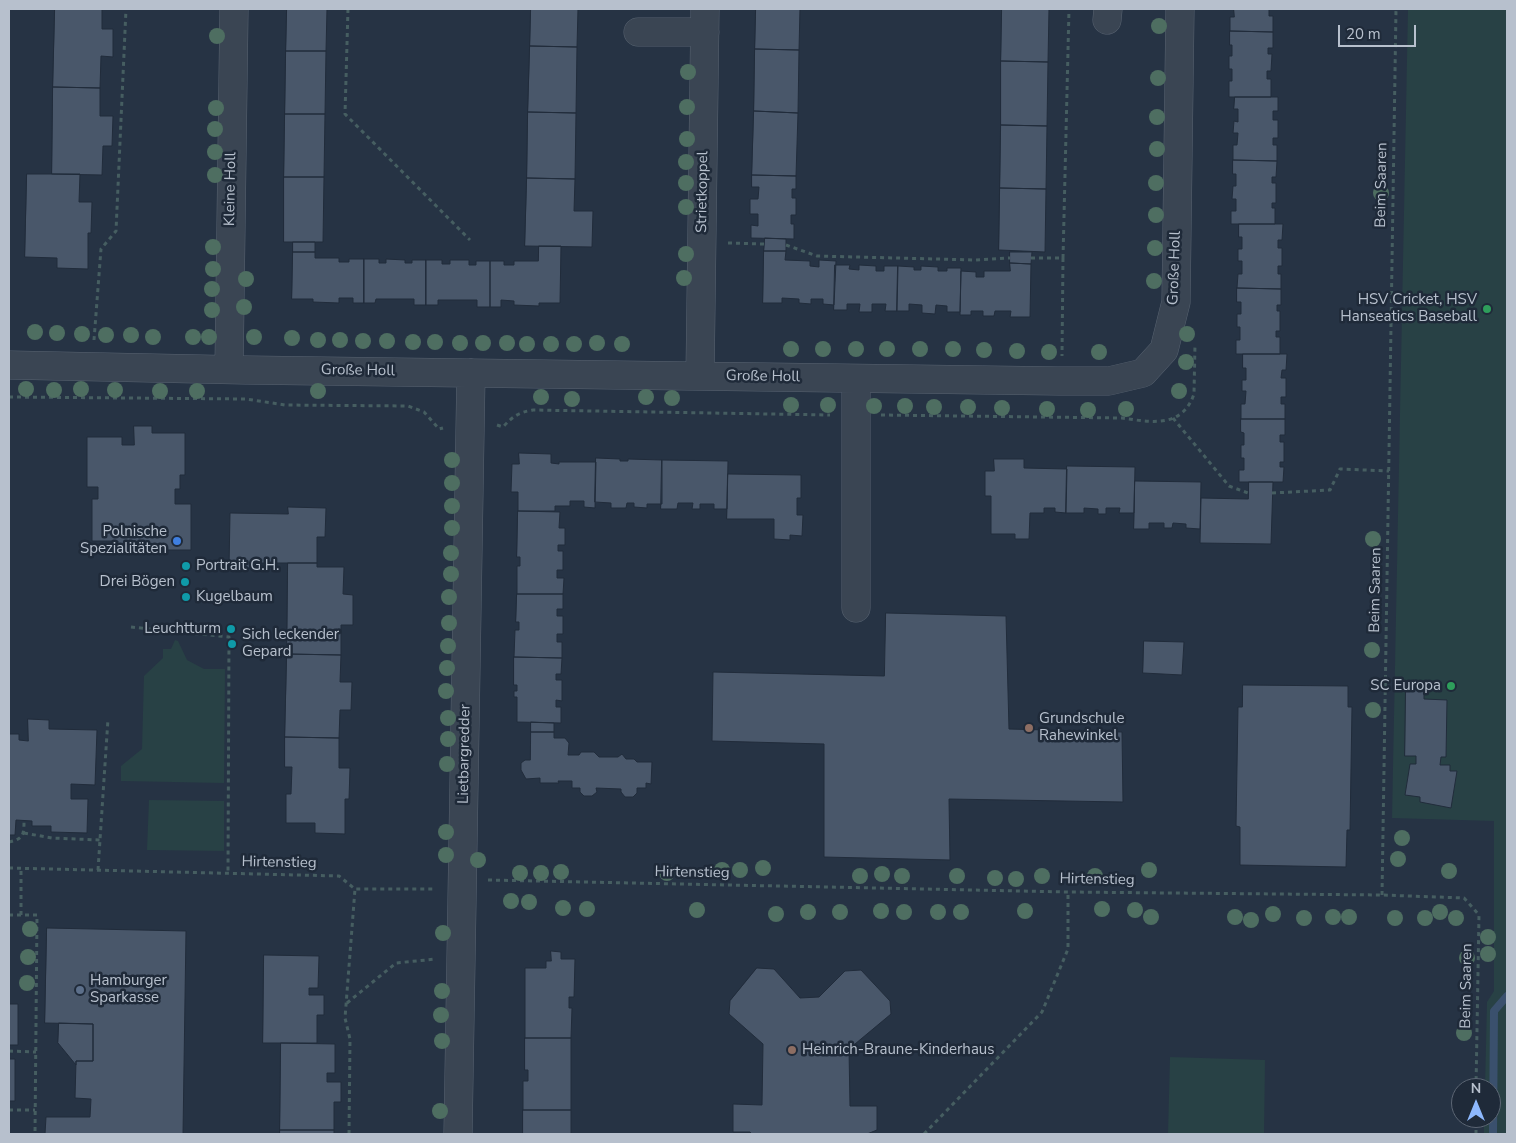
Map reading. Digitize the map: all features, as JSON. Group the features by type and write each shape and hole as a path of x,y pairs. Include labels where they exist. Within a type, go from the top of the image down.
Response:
{"street":[{"name":"Kleine Holl","path":"229,369 234,9"},
{"name":"Große Holl","path":"9,365 1062,381 1109,381 1143,373 1164,350 1176,302 1180,9"},
{"path":"638,32 705,20"},
{"name":"Strietkoppel","path":"700,376 705,20"},
{"name":"Lietbargredder","path":"458,1134 470,373"},
{"path":"856,379 856,608"}],"path":[{"path":"92,366 101,249 116,231 126,9"},
{"path":"348,9 345,114 470,240"},
{"path":"1062,381 1069,9"},
{"name":"Beim Saaren","path":"1396,9 1382,894 1464,898 1479,915 1476,1078"},
{"path":"702,243 764,244"},
{"path":"786,245 817,256 976,260 1010,258"},
{"path":"1032,258 1063,258"},
{"path":"9,397 246,400 285,405 408,406 424,412 439,429 446,427"},
{"path":"1172,418 1229,486 1248,493"},
{"path":"1272,493 1330,490 1340,469 1389,471"},
{"path":"131,627 229,637 228,873"},
{"path":"98,870 108,719"},
{"path":"9,842 20,838 24,833 24,820"},
{"path":"24,833 52,838 100,840"},
{"name":"Hirtenstieg","path":"9,868 339,876 355,888 442,889 463,880 1068,892 1382,894"},
{"path":"21,869 21,915"},
{"path":"349,1134 350,1040 345,1018 355,888"},
{"path":"924,1134 1042,1012 1068,949 1068,892"},
{"path":"9,914 36,915 35,1134"},
{"path":"346,1004 396,963 461,957"},
{"path":"9,1051 36,1052"},
{"path":"9,1110 35,1110"}],"green space":[{"path":"1408,9 1507,9 1507,1134 1484,1134 1484,1128 1501,1128 1501,1078 1485,1078 1487,1002 1494,991 1494,821 1392,818"},
{"path":"175,640 178,641 187,660 204,669 225,669 224,783 121,781 121,766 142,749 144,676 163,658 163,649 171,649"},
{"path":"149,800 224,801 224,851 147,850"},
{"path":"1170,1057 1265,1060 1264,1134 1168,1134"}],"building":[{"path":"55,9 102,9 102,29 113,29 113,57 101,56 100,88 53,87"},
{"path":"287,9 327,9 326,51 286,51"},
{"path":"531,9 578,9 577,47 530,46"},
{"path":"756,9 800,9 799,50 755,49"},
{"path":"1002,9 1049,9 1048,62 1001,61"},
{"path":"1234,9 1269,9 1269,16 1273,16 1273,32 1230,31 1230,17 1234,17"},
{"path":"1230,31 1273,32 1273,48 1268,48 1268,54 1272,54 1271,71 1267,71 1267,79 1271,79 1271,97 1229,97 1229,81 1232,81 1232,69 1229,69 1229,56 1232,56"},
{"path":"530,46 577,47 576,113 528,112"},
{"path":"755,49 799,50 798,113 754,111"},
{"path":"286,51 326,51 325,114 285,114"},
{"path":"1001,61 1048,62 1047,126 1001,125"},
{"path":"53,87 100,88 100,116 113,116 112,146 103,146 102,175 52,174"},
{"path":"1235,97 1278,97 1278,111 1273,111 1273,120 1278,120 1278,138 1273,138 1273,145 1277,145 1277,161 1233,160 1233,145 1237,145 1238,133 1233,133 1234,121 1238,122 1238,109 1234,109"},
{"path":"754,111 798,113 796,176 752,175"},
{"path":"528,112 576,113 575,179 527,178"},
{"path":"285,114 325,114 324,177 284,177"},
{"path":"1001,125 1047,126 1046,189 1000,188"},
{"path":"1233,160 1277,161 1276,177 1272,177 1272,183 1276,183 1276,203 1272,203 1272,208 1275,208 1275,224 1231,224 1231,211 1236,211 1236,199 1232,199 1233,186 1236,186 1236,174 1233,174"},
{"path":"27,174 80,174 79,202 92,202 91,233 88,233 88,269 57,268 57,258 25,257"},
{"path":"752,175 796,176 796,189 792,189 792,198 796,198 796,215 791,215 791,224 794,224 794,239 751,238 751,225 758,226 758,214 750,214 750,199 758,199 759,187 752,187"},
{"path":"284,177 324,177 323,242 284,242"},
{"path":"527,178 575,179 574,211 593,211 592,247 525,246"},
{"path":"1000,188 1046,189 1045,252 999,250"},
{"path":"1239,224 1283,224 1282,240 1278,240 1278,248 1282,248 1282,266 1278,266 1278,274 1281,274 1281,289 1237,288 1238,274 1242,274 1242,261 1238,261 1238,249 1242,249 1242,237 1239,237"},
{"path":"765,238 786,239 786,251 764,251"},
{"path":"293,242 315,242 315,252 293,252"},
{"path":"539,246 561,246 560,303 539,303 539,306 514,305 514,301 501,300 501,307 490,307 490,261 504,261 504,265 514,265 514,261 538,261"},
{"path":"764,251 786,251 785,260 810,261 810,266 819,267 819,260 836,261 834,305 823,304 823,299 811,299 811,304 799,303 799,299 782,298 782,303 763,303"},
{"path":"293,252 315,252 315,258 339,258 339,262 349,262 349,259 364,259 364,303 353,303 353,298 339,298 339,303 313,302 313,299 292,299"},
{"path":"1010,252 1032,252 1031,264 1010,263"},
{"path":"364,259 379,259 379,263 386,263 386,259 405,260 405,263 412,263 412,260 426,260 426,305 414,305 414,299 376,299 375,303 364,303"},
{"path":"426,260 442,260 442,264 450,264 450,260 469,260 469,265 476,265 476,261 490,261 490,307 477,307 477,300 438,300 438,305 426,305"},
{"path":"1010,263 1031,264 1030,317 1010,317 1011,311 995,311 994,316 983,316 983,311 971,311 971,315 960,315 961,271 976,272 976,277 984,277 984,271 1010,271"},
{"path":"835,265 850,265 849,269 859,270 859,265 876,266 876,271 884,271 884,266 898,266 897,311 885,311 886,304 872,304 872,312 859,312 860,304 847,304 847,310 834,310"},
{"path":"898,266 914,267 914,270 921,270 921,266 938,267 938,271 947,271 947,268 961,268 960,312 947,312 947,306 936,305 935,314 922,313 922,305 909,304 909,311 897,311"},
{"path":"1237,288 1281,289 1281,305 1277,305 1277,311 1280,311 1280,331 1276,331 1276,337 1280,337 1280,354 1236,354 1236,340 1240,340 1237,314 1241,314 1241,302 1237,302"},
{"path":"1243,354 1287,354 1286,370 1282,370 1281,378 1286,378 1286,397 1281,397 1281,404 1285,404 1285,419 1241,419 1241,404 1245,404 1246,391 1242,391 1242,380 1246,380 1246,368 1243,368"},
{"path":"1241,419 1285,419 1285,435 1280,435 1280,442 1284,442 1284,462 1280,462 1280,467 1284,467 1283,482 1239,482 1239,470 1244,470 1244,458 1241,458 1241,445 1244,445 1244,433 1241,432"},
{"path":"134,426 152,426 152,433 185,433 185,475 180,475 180,489 175,489 175,504 191,504 191,550 118,550 118,541 92,541 92,499 98,499 98,487 87,487 87,437 122,437 122,445 134,445"},
{"path":"519,453 551,454 551,463 559,464 559,462 596,462 595,508 584,507 584,501 570,501 570,506 555,506 555,511 518,511 518,492 511,492 512,464 519,464"},
{"path":"596,458 620,459 620,461 628,461 628,459 662,460 662,504 647,504 647,508 634,507 634,503 627,503 626,508 611,508 611,503 595,502"},
{"path":"994,459 1024,459 1024,468 1067,469 1066,513 1055,512 1055,508 1044,508 1044,513 1030,513 1029,539 1015,539 1015,534 991,534 991,496 985,496 985,471 994,471"},
{"path":"662,460 728,461 727,509 714,509 714,504 700,504 700,509 692,509 693,503 678,503 677,509 661,509"},
{"path":"1067,466 1135,467 1134,513 1119,513 1120,508 1106,508 1106,514 1098,514 1098,509 1084,508 1084,513 1066,513"},
{"path":"728,474 801,475 801,498 797,498 797,515 803,515 802,536 790,535 790,540 774,539 774,519 727,519"},
{"path":"1135,481 1201,482 1200,529 1186,528 1186,524 1173,523 1172,528 1164,528 1164,523 1149,523 1149,529 1134,529"},
{"path":"1249,482 1273,482 1271,544 1200,543 1201,498 1248,499"},
{"path":"288,507 326,508 325,537 317,537 317,563 261,563 261,568 229,568 230,513 288,514"},
{"path":"518,511 560,512 559,528 565,528 565,545 558,545 558,551 563,551 563,570 557,570 557,578 564,578 563,594 517,594 517,566 520,566 520,557 517,557"},
{"path":"288,563 317,563 317,567 344,567 343,594 353,595 353,625 341,625 341,655 287,654"},
{"path":"517,594 563,594 563,609 557,609 557,616 563,616 563,634 557,634 557,642 562,642 562,658 514,657 515,630 519,630 519,622 516,622"},
{"path":"886,613 1006,616 1009,729 1122,732 1123,802 949,799 950,860 824,857 824,744 712,741 713,672 884,676"},
{"path":"1144,641 1184,642 1182,675 1143,673"},
{"path":"287,654 341,655 340,682 352,682 351,710 340,710 339,738 285,737"},
{"path":"514,657 562,658 561,674 556,674 556,680 562,680 562,701 556,700 556,707 561,707 561,723 517,722 517,697 514,697 517,685 514,685"},
{"path":"1406,683 1424,683 1424,699 1447,700 1446,757 1441,757 1440,765 1450,765 1450,771 1457,771 1451,808 1420,802 1420,797 1405,795 1410,764 1416,764 1416,756 1405,756"},
{"path":"1243,685 1348,686 1348,707 1352,707 1350,830 1347,830 1346,867 1240,865 1240,827 1236,826 1238,707 1242,707"},
{"path":"28,719 49,720 49,729 97,730 95,785 71,784 71,799 88,799 87,833 51,832 51,826 32,826 32,821 16,820 15,835 9,835 9,734 19,734 19,740 28,741"},
{"path":"531,722 554,723 554,732 531,732"},
{"path":"531,732 554,732 554,738 565,738 569,743 568,755 594,752 599,757 618,757 622,754 626,759 634,759 637,762 652,762 651,784 646,783 646,788 637,788 637,793 633,797 625,797 621,789 596,788 597,792 592,796 584,796 580,792 580,788 572,788 572,781 540,783 540,778 526,779 521,770 521,763 525,760 530,760"},
{"path":"285,737 339,738 339,768 350,768 349,799 345,799 345,834 315,833 315,823 286,823 286,794 291,794 292,767 285,767"},
{"path":"47,928 186,931 183,1134 45,1134 46,1117 90,1117 91,1099 75,1098 76,1061 93,1061 93,1024 45,1023"},
{"path":"551,951 561,952 561,959 575,959 574,997 569,997 569,1008 572,1008 571,1038 525,1038 525,968 546,968 546,961 551,961"},
{"path":"264,955 319,956 318,988 309,988 309,995 324,995 324,1015 317,1015 317,1043 263,1043"},
{"name":"Heinrich-Braune-Kinderhaus","path":"757,968 774,969 800,998 819,997 845,971 861,970 890,1001 891,1014 849,1049 850,1106 877,1106 877,1130 867,1134 752,1134 750,1132 733,1132 733,1104 762,1105 763,1044 729,1014 730,1001"},
{"path":"9,1004 18,1004 18,1045 9,1045"},
{"path":"59,1023 93,1024 93,1061 76,1061 76,1065 58,1043"},
{"path":"525,1038 571,1038 571,1110 523,1110 523,1081 528,1081 528,1070 525,1070"},
{"path":"281,1043 335,1044 335,1073 327,1073 327,1082 341,1082 341,1102 334,1102 334,1130 280,1130"},
{"path":"9,1059 15,1059 15,1101 9,1101"},
{"path":"523,1110 571,1110 571,1134 523,1134"},
{"path":"280,1130 334,1130 334,1134 280,1134"}],"waterway":[{"path":"1493,1134 1494,1011 1507,996"}],"place":[{"name":"HSV Cricket, HSV Hanseatics Baseball","path":"1487,309"},
{"name":"Polnische Spezialitäten","path":"177,541"},
{"name":"Portrait G.H.","path":"186,566"},
{"name":"Drei Bögen","path":"185,582"},
{"name":"Kugelbaum","path":"186,597"},
{"name":"Leuchtturm","path":"231,629"},
{"name":"Sich leckender Gepard","path":"232,644"},
{"name":"SC Europa","path":"1451,686"},
{"name":"Grundschule Rahewinkel","path":"1029,728"},
{"name":"Hamburger Sparkasse","path":"80,990"},
{"name":"Heinrich-Braune-Kinderhaus","path":"792,1050"}]}
